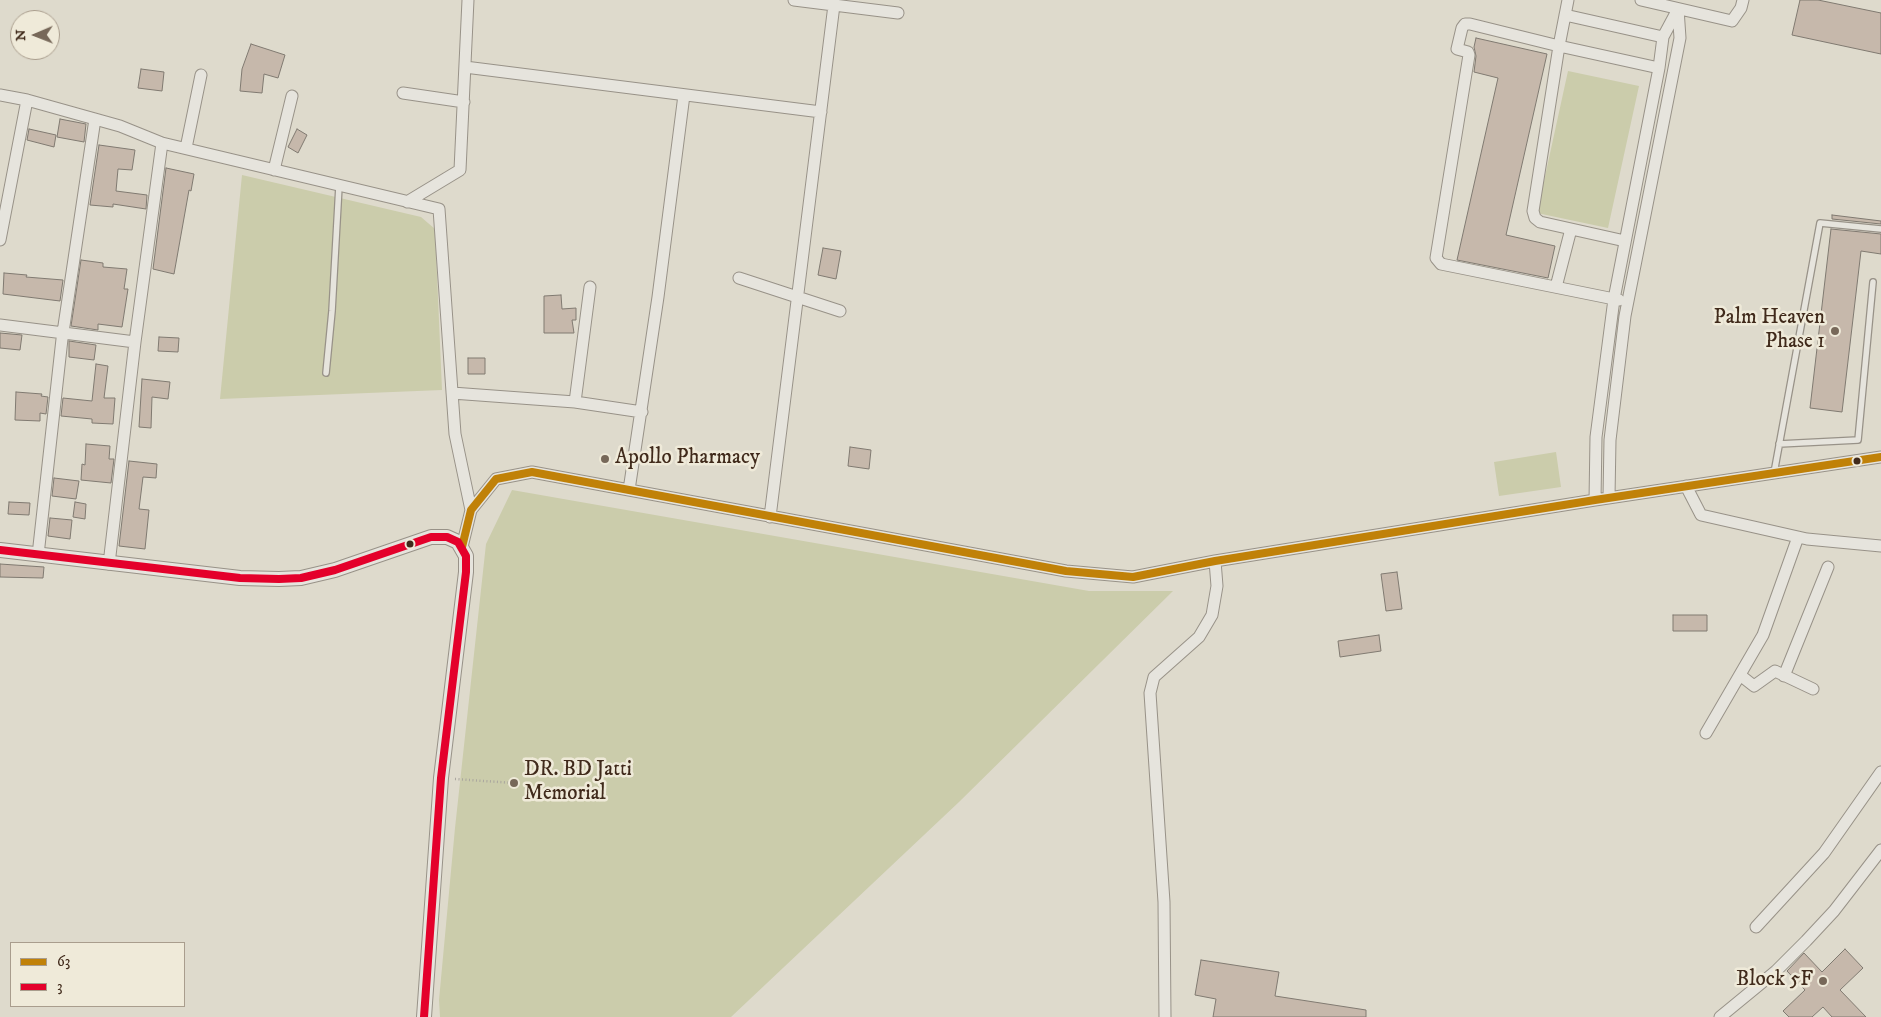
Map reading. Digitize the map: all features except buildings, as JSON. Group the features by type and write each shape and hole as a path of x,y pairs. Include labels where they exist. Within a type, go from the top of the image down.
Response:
{"street":[{"path":"407,202 460,170 468,0"},
{"path":"794,0 898,13"},
{"path":"1568,0 1532,211 1535,218 1540,222 1625,241"},
{"path":"1641,0 1679,4 1732,21 1741,8 1743,0"},
{"path":"1595,500 1596,436 1614,299 1659,68 1662,37 1679,4"},
{"path":"1609,497 1610,440 1628,301 1680,38 1679,4"},
{"path":"770,516 834,5"},
{"path":"1565,15 1662,37"},
{"path":"1628,301 1442,264 1436,258 1470,55 1468,52 1457,49 1462,28 1465,24 1470,24 1659,68"},
{"path":"465,67 820,112"},
{"path":"186,148 201,75"},
{"path":"402,93 464,102"},
{"path":"0,95 27,100 120,126 162,143 439,209 455,434 471,510"},
{"path":"629,490 642,412 684,95"},
{"path":"274,170 292,96"},
{"path":"0,240 27,100"},
{"path":"38,555 62,333 95,119"},
{"path":"109,564 135,342 162,143"},
{"path":"1556,287 1571,229"},
{"path":"739,278 840,311"},
{"path":"576,402 590,287"},
{"path":"0,324 135,342"},
{"path":"452,393 576,402 642,412"},
{"path":"462,547 471,510 496,479 532,472 1066,571 1133,576 1609,497 1879,460"},
{"path":"1686,486 1701,515 1798,537 1881,546"},
{"path":"0,550 240,578 279,579 301,578 335,570 431,537 454,539 462,547 466,556 466,572 441,778 424,1017"},
{"path":"1706,733 1763,635 1798,537"},
{"path":"1164,1017 1164,902 1150,693 1154,677 1199,637 1212,615 1217,586 1215,561"},
{"path":"1784,676 1828,567"},
{"path":"1740,675 1754,686 1775,671 1813,690"},
{"path":"1756,927 1824,853 1881,772"},
{"path":"1720,1017 1776,970 1806,941 1834,911 1881,850"}],"lane":[{"path":"326,373 332,312 339,186"},
{"path":"1774,473 1820,224 1881,229"},
{"path":"1780,444 1858,440 1872,282"}],"path":[{"path":"441,778 514,783"}],"green space":[{"path":"1568,71 1639,86 1608,228 1537,213"},
{"path":"242,175 421,217 435,229 442,390 220,399"},
{"path":"1556,452 1561,487 1499,496 1494,462"},
{"path":"512,490 1089,591 1173,591 959,802 731,1017 440,1017 439,1000 455,828 486,544"}],"transit line":[{"name":"63","path":"462,547 471,510 496,479 532,472 1066,571 1133,577 1215,561 1595,500 1881,457"},
{"name":"3","path":"0,550 240,578 279,579 301,578 335,570 431,537 447,537 458,542 466,556 466,572 441,778 424,1017"}],"place":[{"name":"Palm Heaven Phase 1","path":"1835,331"},
{"name":"Apollo Pharmacy","path":"605,459"},
{"name":"DR. BD Jatti Memorial","path":"514,783"},
{"name":"Block 5F","path":"1823,981"}]}
